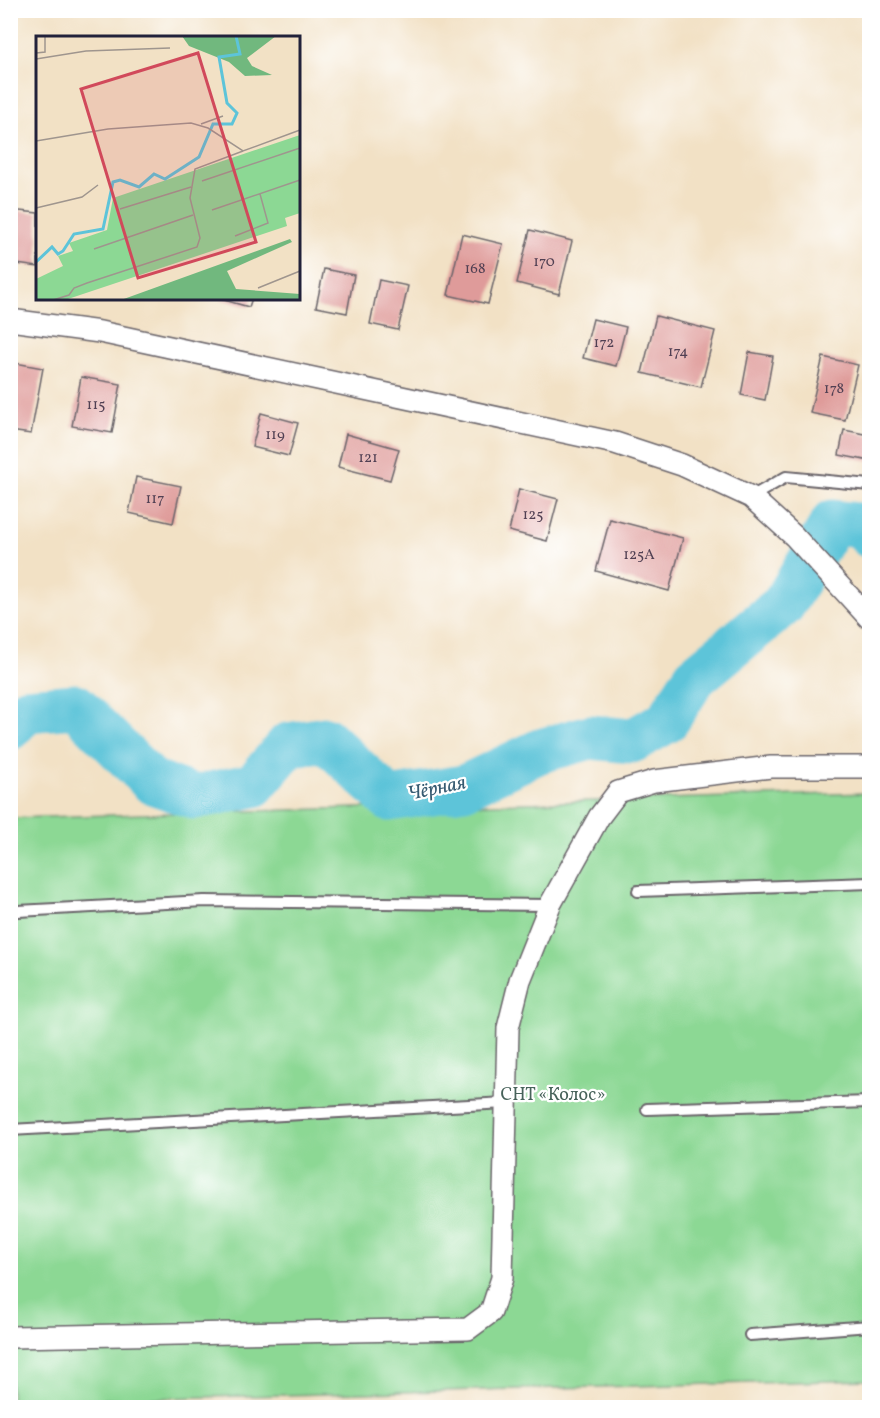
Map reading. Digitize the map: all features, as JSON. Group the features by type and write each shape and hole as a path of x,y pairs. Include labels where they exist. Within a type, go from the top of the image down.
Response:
{"street":[{"path":"10,320 100,332 615,443 682,465 752,497 794,536 870,619"},
{"path":"10,1337 468,1329 491,1312 502,1278 508,1028 520,980 550,905 599,817 618,792 654,781 771,767 870,766"}],"lane":[{"path":"752,497 786,477 870,485"},
{"path":"638,891 870,884"},
{"path":"18,911 204,902 550,905"},
{"path":"647,1109 870,1102"},
{"path":"10,1130 506,1103"},
{"path":"750,1335 870,1326"}],"green space":[{"name":"СНТ «Колос»","path":"869,793 869,1380 11,1402 10,818"}],"building":[{"path":"10,210 36,213 36,267 10,263"},
{"path":"530,230 572,241 559,294 517,283"},
{"path":"462,234 503,244 488,304 448,295"},
{"path":"324,269 354,275 347,313 316,307"},
{"path":"379,280 408,286 398,330 370,324"},
{"path":"224,300 251,300 249,307"},
{"path":"656,316 715,331 701,387 642,373"},
{"path":"593,319 626,327 616,366 583,358"},
{"path":"749,352 773,356 765,400 741,395"},
{"path":"823,357 858,365 845,420 810,413"},
{"path":"10,362 43,368 31,434 10,431"},
{"path":"81,377 121,384 112,433 72,426"},
{"path":"261,413 298,423 289,456 252,447"},
{"path":"844,430 870,435 870,461 839,455"},
{"path":"346,434 399,449 390,480 338,467"},
{"path":"136,477 181,486 173,523 129,513"},
{"path":"519,489 558,499 547,541 509,531"},
{"path":"610,519 683,538 669,591 596,571"}],"waterway":[{"name":"Чёрная","path":"10,728 26,710 76,706 152,782 195,797 254,785 288,745 325,739 389,799 464,787 540,751 590,737 632,741 667,721 695,677 783,605 833,522 859,525 870,536"}]}
